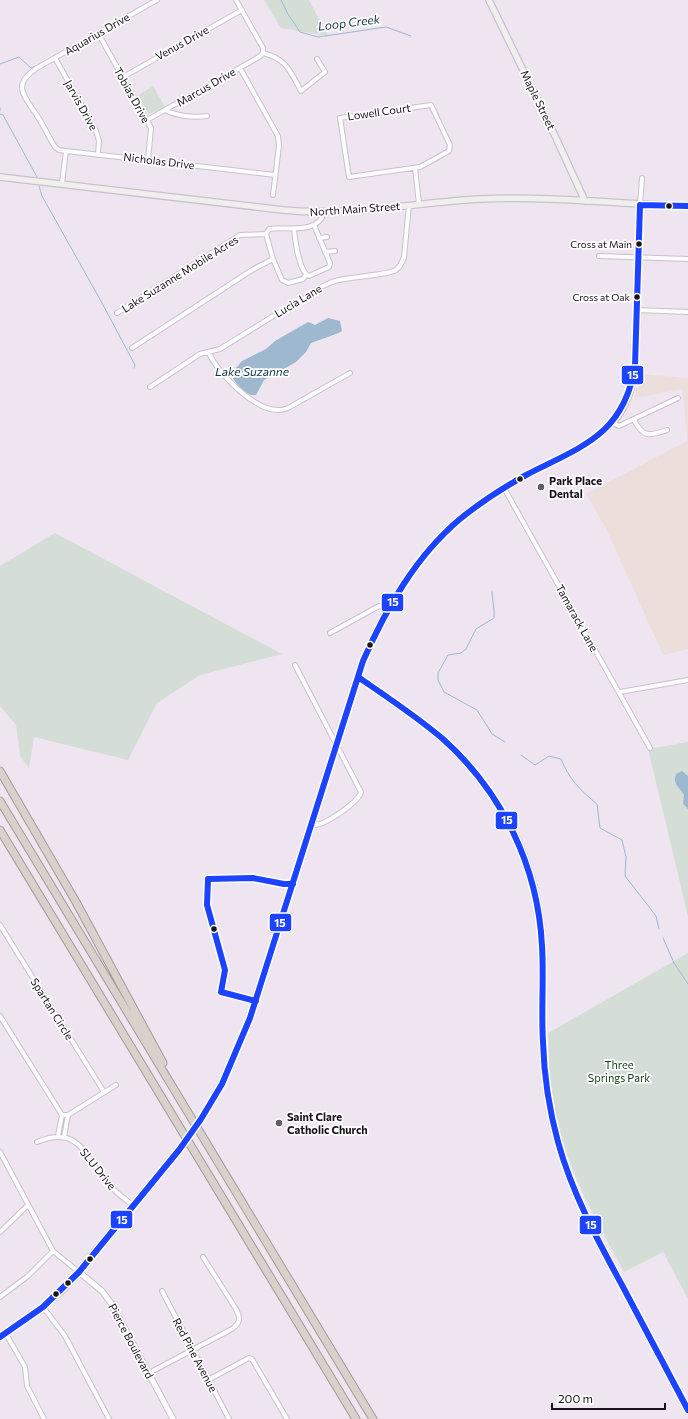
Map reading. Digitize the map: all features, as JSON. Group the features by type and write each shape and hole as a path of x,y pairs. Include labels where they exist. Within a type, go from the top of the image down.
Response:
{"highway":[{"path":"0,771 98,942 146,1030 180,1099"},
{"path":"0,801 373,1419"},
{"path":"0,830 356,1419"}],"main road":[{"name":"Maple Street","path":"489,0 552,129 585,201"},
{"name":"North Main Street","path":"0,177 283,210 324,213 485,199 585,201 640,205 688,206"},
{"path":"0,1338 44,1307 80,1272 179,1150 222,1084 250,1018 358,677 376,629 388,609 421,560 451,527 472,510 504,488 594,440 612,423 625,404 632,384 640,205"},
{"path":"358,677 428,728 451,748 491,793 516,836 531,875 538,908 542,943 544,1075 562,1157 583,1210 688,1410"}],"street":[{"name":"Aquarius Drive","path":"50,138 21,92 21,86 26,78 37,68 157,0"},
{"path":"236,0 263,48 263,52 274,56 287,65 301,91 325,72 317,59"},
{"name":"Venus Drive","path":"123,77 242,10"},
{"name":"Tobias Drive","path":"98,33 147,120 151,136 148,160"},
{"name":"Marcus Drive","path":"147,120 259,57 263,52"},
{"name":"Jarvis Drive","path":"55,58 96,131 99,140 98,154"},
{"path":"240,68 278,136 279,146 273,195"},
{"name":"Lowell Court","path":"431,105 450,148 447,153 420,167 415,168 349,177 340,118 431,105"},
{"path":"165,110 172,113 192,116 207,116"},
{"name":"Nicholas Drive","path":"50,138 54,147 59,150 275,175"},
{"path":"62,184 66,151"},
{"path":"415,168 419,204"},
{"path":"640,205 642,178"},
{"name":"Lucia Lane","path":"150,387 200,354 209,353 220,349 333,281 354,276 395,271 401,264 404,257 409,205"},
{"path":"324,213 322,218 314,225 325,252 329,267 335,270"},
{"name":"Lake Suzanne Mobile Acres","path":"117,313 240,235 266,234 269,229 294,229 314,225"},
{"path":"294,229 299,257 306,275"},
{"path":"266,234 273,259 282,280 288,283 303,278 306,275 314,275 329,267"},
{"path":"319,238 327,237"},
{"path":"325,252 335,251"},
{"path":"599,256 688,259"},
{"path":"132,348 252,270 273,259"},
{"path":"636,310 688,312"},
{"path":"209,353 211,358 232,383 250,400 278,410 288,408 350,373"},
{"path":"612,423 619,426 678,398"},
{"path":"634,420 638,428 644,433 654,434 667,430"},
{"name":"Tamarack Lane","path":"504,488 620,692 650,748"},
{"path":"330,633 377,607 382,606 388,609"},
{"path":"295,664 361,788 361,795 359,798 321,825 312,825"},
{"path":"620,692 688,680"},
{"name":"Spartan Circle","path":"0,925 104,1092"},
{"path":"0,1016 62,1116 58,1136"},
{"path":"62,1116 68,1115 116,1085"},
{"path":"64,1137 68,1115"},
{"name":"SLU Drive","path":"37,1142 58,1136 74,1142 86,1152 108,1184 134,1206"},
{"path":"0,1152 2,1160 54,1251 80,1272"},
{"path":"0,1232 28,1205"},
{"path":"0,1297 28,1276 54,1251"},
{"path":"149,1373 232,1329 240,1320 236,1309 203,1257"},
{"name":"Pierce Boulevard","path":"80,1272 102,1291 111,1303 173,1419"},
{"name":"Red Pine Avenue","path":"162,1291 229,1419"},
{"path":"44,1307 65,1336 109,1419"},
{"path":"6,1334 25,1367 27,1386 44,1419"},
{"path":"208,1380 249,1358 252,1358 287,1419"}],"shaded area":[{"path":"640,374 688,378 688,649 663,655 606,528 586,494 687,441 683,389 634,398"}],"green space":[{"path":"264,0 309,0 328,36 281,28"},
{"path":"153,86 165,107 149,114 137,96"},
{"path":"55,533 282,654 200,675 157,703 128,760 34,737 29,768 20,756 16,725 0,706 0,566"},
{"path":"688,742 688,916 648,749"},
{"name":"Three Springs Park","path":"688,953 688,1299 663,1252 624,1272 601,1230 571,1167 557,1121 551,1089 548,1033"}],"water":[{"name":"Lake Suzanne","path":"328,318 340,321 342,331 311,343 306,352 296,362 264,380 256,395 248,394 240,388 234,380 230,372 242,361 266,349 275,341 308,322 315,325"},
{"path":"682,771 688,776 688,809 683,804 684,795 675,781 676,774"}],"waterway":[{"name":"Loop Creek","path":"281,0 300,32 318,37 386,27 411,36"},
{"path":"0,64 19,57 31,68 38,65"},
{"path":"0,114 3,115 37,177"},
{"path":"39,186 42,196 135,365 134,368"},
{"path":"492,591 494,618 476,629 466,649 461,653 448,655 438,673 438,680 444,692 477,710 492,734 505,742"},
{"path":"521,755 535,765 549,756 561,759 576,784 597,804 600,828 622,840 626,857 625,876 656,916 659,929"},
{"path":"663,938 674,963 688,984"}],"transit line":[{"name":"15","path":"640,205 688,206"},
{"name":"15","path":"0,1337 43,1307 79,1272 179,1150 201,1119 222,1084 250,1018 363,661 382,622 403,585 429,550 460,519 510,484 566,455 598,435 611,423 621,408 630,389 635,366 640,205"},
{"name":"15","path":"358,677 422,722 443,739 483,782 513,832 533,887 539,916 543,958 542,1030 544,1067 552,1117 558,1142 571,1180 586,1216 688,1410"},
{"name":"15","path":"208,879 253,878 284,884 293,884"},
{"name":"15","path":"208,879 207,905 225,970 221,992"},
{"name":"15","path":"221,992 256,1001"}],"place":[{"name":"Cross at Main","path":"639,244"},
{"name":"Cross at Oak","path":"637,297"},
{"name":"Park Place Dental","path":"541,487"},
{"name":"Saint Clare Catholic Church","path":"279,1123"}]}
